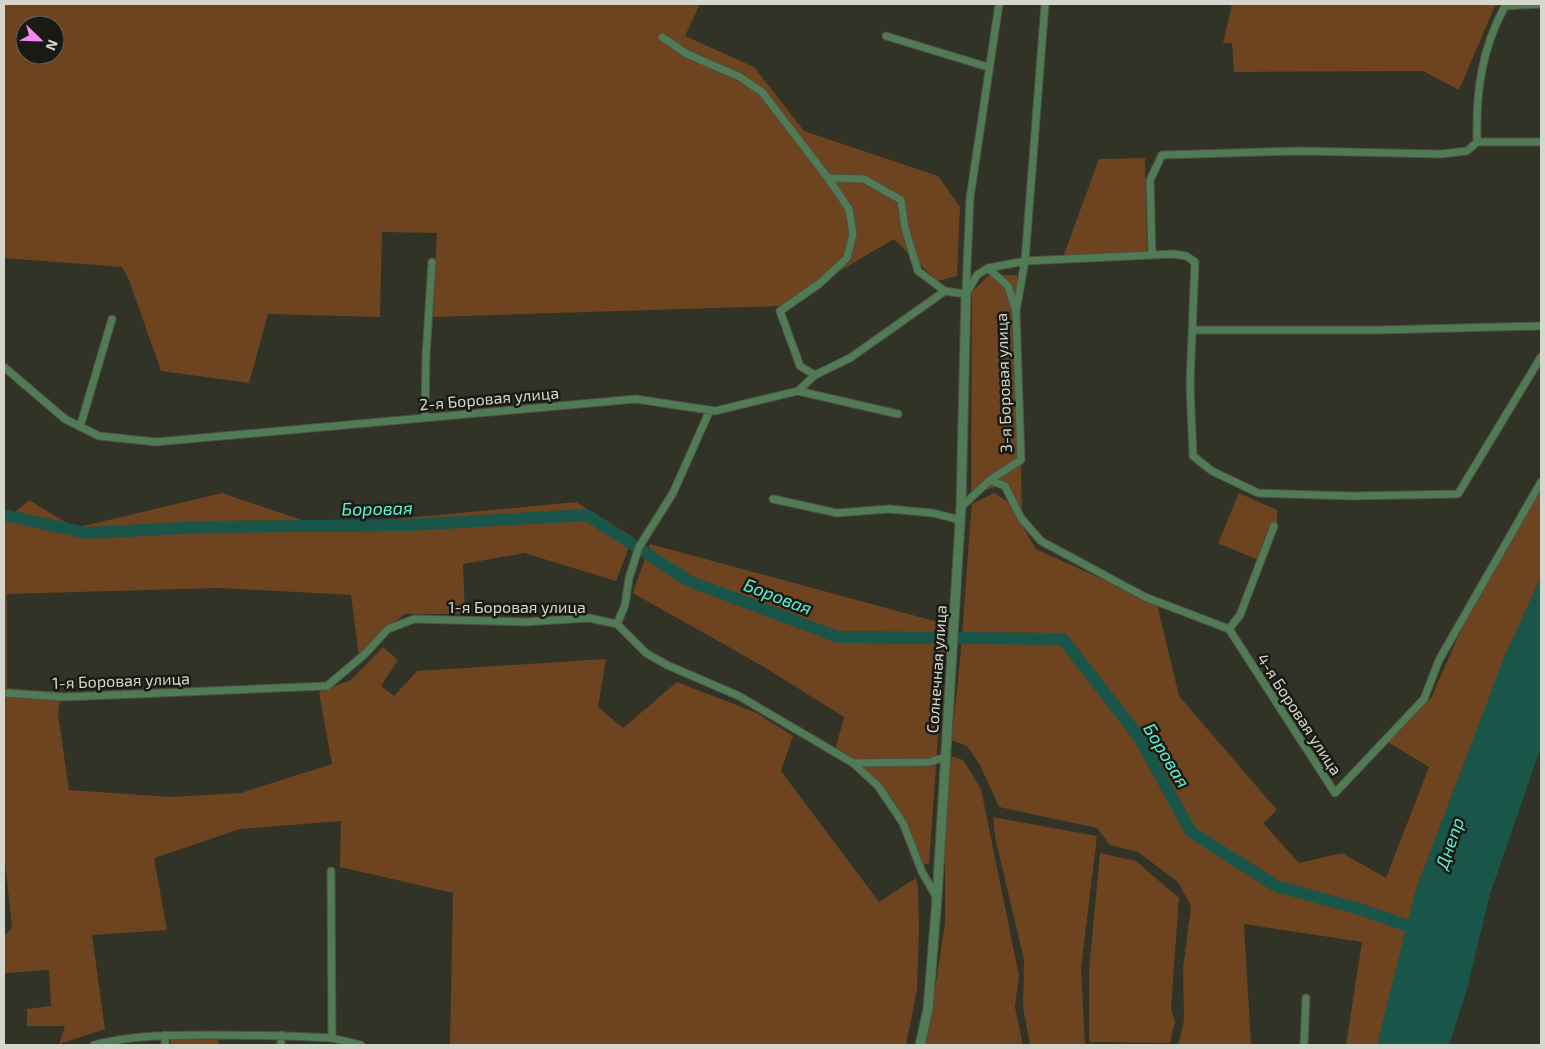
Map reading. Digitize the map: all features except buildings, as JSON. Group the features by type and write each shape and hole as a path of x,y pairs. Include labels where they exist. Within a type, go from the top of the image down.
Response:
{"street":[{"path":"966,294 970,198 988,67 999,4"},
{"path":"1016,311 1025,261 1045,4"},
{"path":"1477,142 1476,103 1484,56 1492,30 1505,6 1541,4"},
{"path":"886,36 988,67"},
{"path":"662,38 687,54 740,77 762,92 808,149 849,209 853,234 847,258 819,284 780,312 800,366 815,375"},
{"path":"1152,254 1150,180 1162,155 1300,151 1441,154 1467,152 1477,142 1541,142"},
{"path":"828,178 864,180 901,200 905,228 918,271 945,291 966,294"},
{"path":"966,294 977,275 988,268 1025,261 1152,254 1186,256 1195,262 1190,432 1193,456 1212,471 1258,492 1352,496 1458,494 1541,357"},
{"path":"425,417 426,356 432,262"},
{"name":"3-я Боровая улица","path":"961,507 990,480 1021,460 1016,311 1008,286 988,268"},
{"name":"2-я Боровая улица","path":"4,367 65,419 99,436 156,442 636,399 710,410 737,407 798,391 815,375 850,358 945,291"},
{"name":"Солнечная улица","path":"920,1045 928,1009 937,898 961,507 966,294"},
{"path":"80,426 112,319"},
{"path":"1192,330 1380,330 1541,326"},
{"path":"798,391 898,414"},
{"path":"710,410 673,493 639,547 629,578 625,605 617,624 646,653 667,665 739,696 854,763 878,786 903,823 922,872 937,898"},
{"path":"990,480 1005,486 1021,518 1041,541 1145,597 1229,629 1240,615 1274,526"},
{"name":"4-я Боровая улица","path":"1229,629 1335,792 1424,699 1439,660 1541,482"},
{"path":"773,499 837,513 889,510 933,513 960,520"},
{"name":"1-я Боровая улица","path":"4,693 65,697 327,686 365,654 388,629 414,619 525,622 589,618 617,624"},
{"path":"854,763 930,762 945,757"},
{"path":"331,871 332,1038"},
{"path":"1304,1045 1306,998"},
{"path":"94,1045 114,1040 165,1035 281,1035 332,1038 360,1045"},
{"path":"165,1035 165,1045"},
{"path":"281,1035 281,1045"}],"shaded area":[{"path":"4,4 700,4 685,36 754,67 804,131 938,176 960,207 957,276 937,281 894,239 780,306 433,317 437,233 382,232 380,317 268,314 249,383 161,371 129,280 122,267 4,258"},
{"path":"1232,4 1504,4 1495,6 1459,90 1423,71 1234,72 1232,43 1223,43"},
{"path":"1145,158 1147,252 1063,257 1099,159"},
{"path":"989,275 1017,275 1022,510 1002,485 971,494 972,292"},
{"path":"1541,487 1541,576 1416,889 1377,1045 1346,1045 1362,942 1244,924 1251,1045 1176,1045 1179,1042 1184,1020 1183,969 1191,906 1178,882 1138,852 1110,845 1097,828 999,807 980,765 967,746 951,740 961,652 972,504 994,493 1008,502 1036,549 1157,604 1179,696 1277,810 1263,823 1299,863 1342,853 1386,878 1429,767 1384,738 1431,698 1461,630"},
{"path":"222,493 320,526 576,502 633,537 616,581 524,553 463,564 465,614 405,614 374,639 359,657 351,595 220,588 7,594 7,688 58,692 60,700 58,714 69,790 170,797 241,793 332,764 319,692 351,680 383,647 398,660 381,686 394,696 417,671 606,659 598,707 623,728 677,682 757,713 793,736 781,771 879,902 916,878 919,929 917,990 906,1045 450,1045 453,893 340,867 341,821 240,829 154,858 167,930 92,935 105,1029 59,1044 65,1026 27,1026 27,1009 51,1006 49,970 4,973 4,935 12,928 4,853 4,514 11,516 29,500 75,528"},
{"path":"1239,493 1277,510 1277,524 1261,561 1218,543"},
{"path":"650,544 949,625 942,682 929,863 923,865 898,808 865,769 835,750 844,717 764,667 633,593"},
{"path":"951,756 963,760 981,789 1019,976 1015,1007 1023,1045 924,1045 931,1015 945,923 945,849"},
{"path":"993,817 1097,836 1081,968 1085,1045 1030,1045 1023,1007 1024,960 995,837"},
{"path":"1100,853 1136,861 1179,898 1171,1008 1175,1021 1170,1043 1089,1042 1089,970"},
{"path":"219,1034 218,1045 170,1045 171,1035"}],"water":[{"name":"Днепр","path":"1541,576 1541,747 1490,894 1467,989 1449,1045 1377,1045 1416,889 1503,660"}],"waterway":[{"name":"Боровая","path":"4,515 86,533 202,527 406,525 587,515 689,581 838,637 1063,639 1139,737 1191,832 1276,886 1356,908 1423,931"}]}
